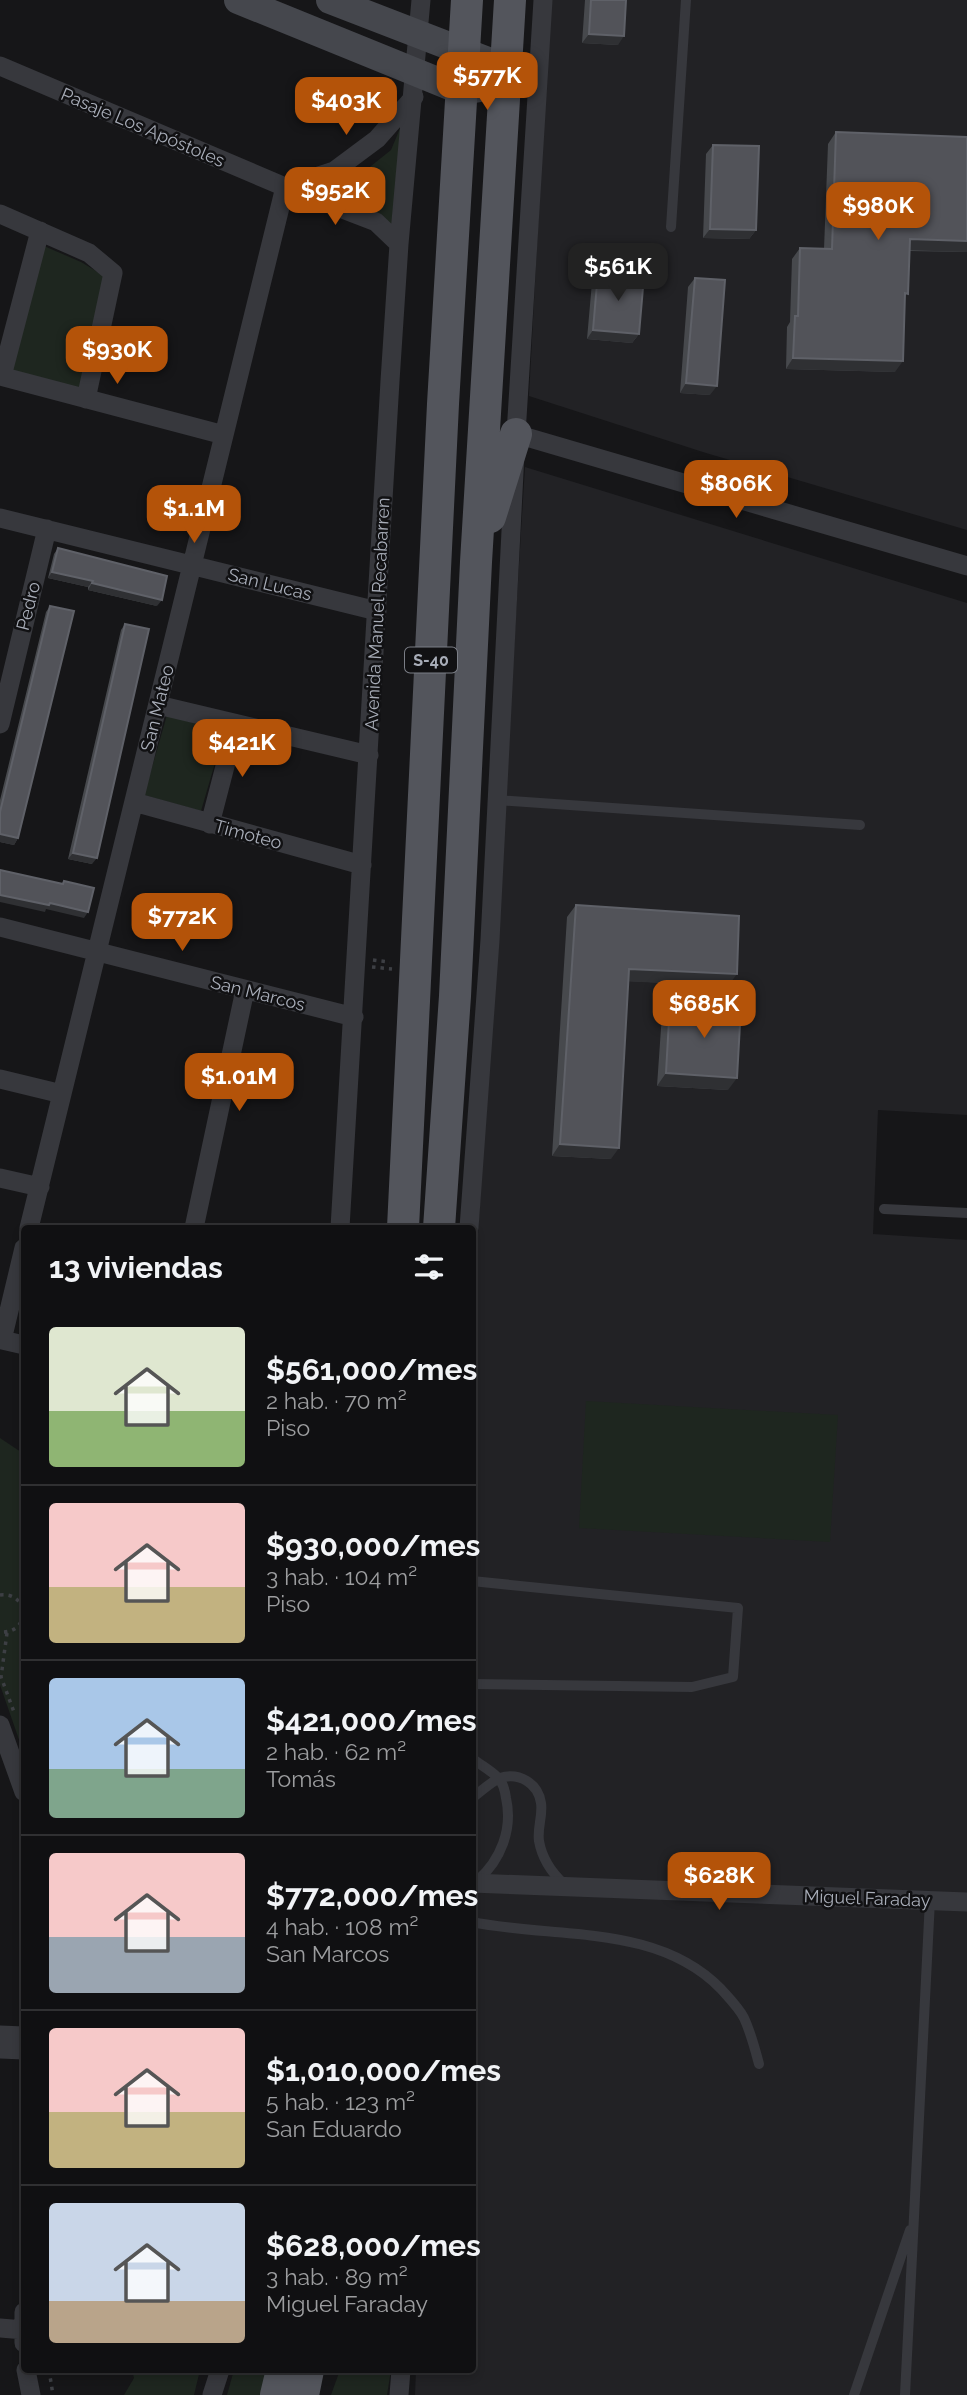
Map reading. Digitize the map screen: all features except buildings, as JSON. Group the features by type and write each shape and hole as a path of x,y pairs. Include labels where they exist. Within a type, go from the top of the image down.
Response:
{"main road":[{"path":"238,0 337,41 415,85 462,91 505,76"},
{"name":"S-40","path":"403,1225 444,390 467,0"},
{"name":"S-40","path":"439,1225 455,996 476,562 510,0"},
{"path":"339,4 464,52 505,76"},
{"path":"476,562 516,434"},
{"path":"276,2395 281,2373"},
{"path":"303,2395 307,2373"}],"street":[{"name":"Avenida Manuel Recabarren","path":"340,1225 399,244 421,0"},
{"path":"469,1225 491,940 516,434 543,0"},
{"path":"337,41 339,4"},
{"name":"Pasaje Los Apóstoles","path":"0,66 285,187 376,222 399,244"},
{"path":"505,76 538,79"},
{"path":"285,187 334,171 377,139 415,85"},
{"name":"San Mateo","path":"30,1225 285,187"},
{"path":"0,214 89,253 113,273 86,399"},
{"path":"40,232 1,376 224,435"},
{"path":"516,434 967,566"},
{"name":"San Lucas","path":"0,517 377,611"},
{"name":"Pedro","path":"0,724 7,664 47,529"},
{"path":"158,705 369,755"},
{"path":"210,824 236,723"},
{"name":"Timoteo","path":"134,802 362,865"},
{"name":"San Marcos","path":"0,927 354,1017"},
{"path":"195,1225 245,990"},
{"path":"0,1079 62,1094"},
{"path":"0,1178 40,1187"},
{"path":"21,1261 2,1340 21,1344"},
{"path":"8,1720 21,1778"},
{"name":"Miguel Faraday","path":"476,1883 967,1902"},
{"path":"0,2035 21,2036"},
{"path":"0,2049 21,2050"},
{"path":"0,2328 21,2330"},
{"path":"27,2373 31,2395"},
{"path":"212,2395 219,2373"},
{"path":"400,2395 401,2373"}],"lane":[{"path":"671,228 686,0"},
{"path":"498,800 860,825"},
{"path":"884,1209 967,1213"},
{"path":"476,1581 738,1608 733,1677 692,1687 476,1684"},
{"path":"476,1761 499,1779 509,1813 505,1839 493,1864 476,1880"},
{"path":"476,1795 499,1779 518,1776 535,1788 542,1805 538,1831 541,1848 551,1870 567,1887"},
{"path":"905,2395 930,1900"},
{"path":"476,1923 525,1931 622,1940 643,1944 681,1960 699,1971 731,2000 744,2017 760,2064"},
{"path":"854,2395 914,2219"}],"path":[{"path":"0,1595 14,1597 21,1607"},
{"path":"0,1632 7,1633 21,1623"},
{"path":"7,1633 2,1676 8,1720"},
{"path":"49,2373 53,2395"}],"shaded area":[{"path":"550,0 967,0 967,530 706,453 529,396"},
{"path":"406,114 394,230 320,196 341,190 391,150"},
{"path":"44,246 81,262 106,277 80,390 11,371"},
{"path":"525,467 967,603 967,1115 878,1110 873,1234 967,1240 967,2395 415,2395 416,2373 476,2373 476,1266"},
{"path":"167,715 224,732 201,811 144,795"},
{"path":"586,1401 838,1415 830,1542 579,1528"},
{"path":"0,1438 21,1452 21,1745 0,1685"},
{"path":"133,2373 199,2373 194,2395 124,2395 134,2378"},
{"path":"233,2373 272,2373 267,2395 227,2395"},
{"path":"339,2373 391,2373 387,2395 331,2395"}]}
